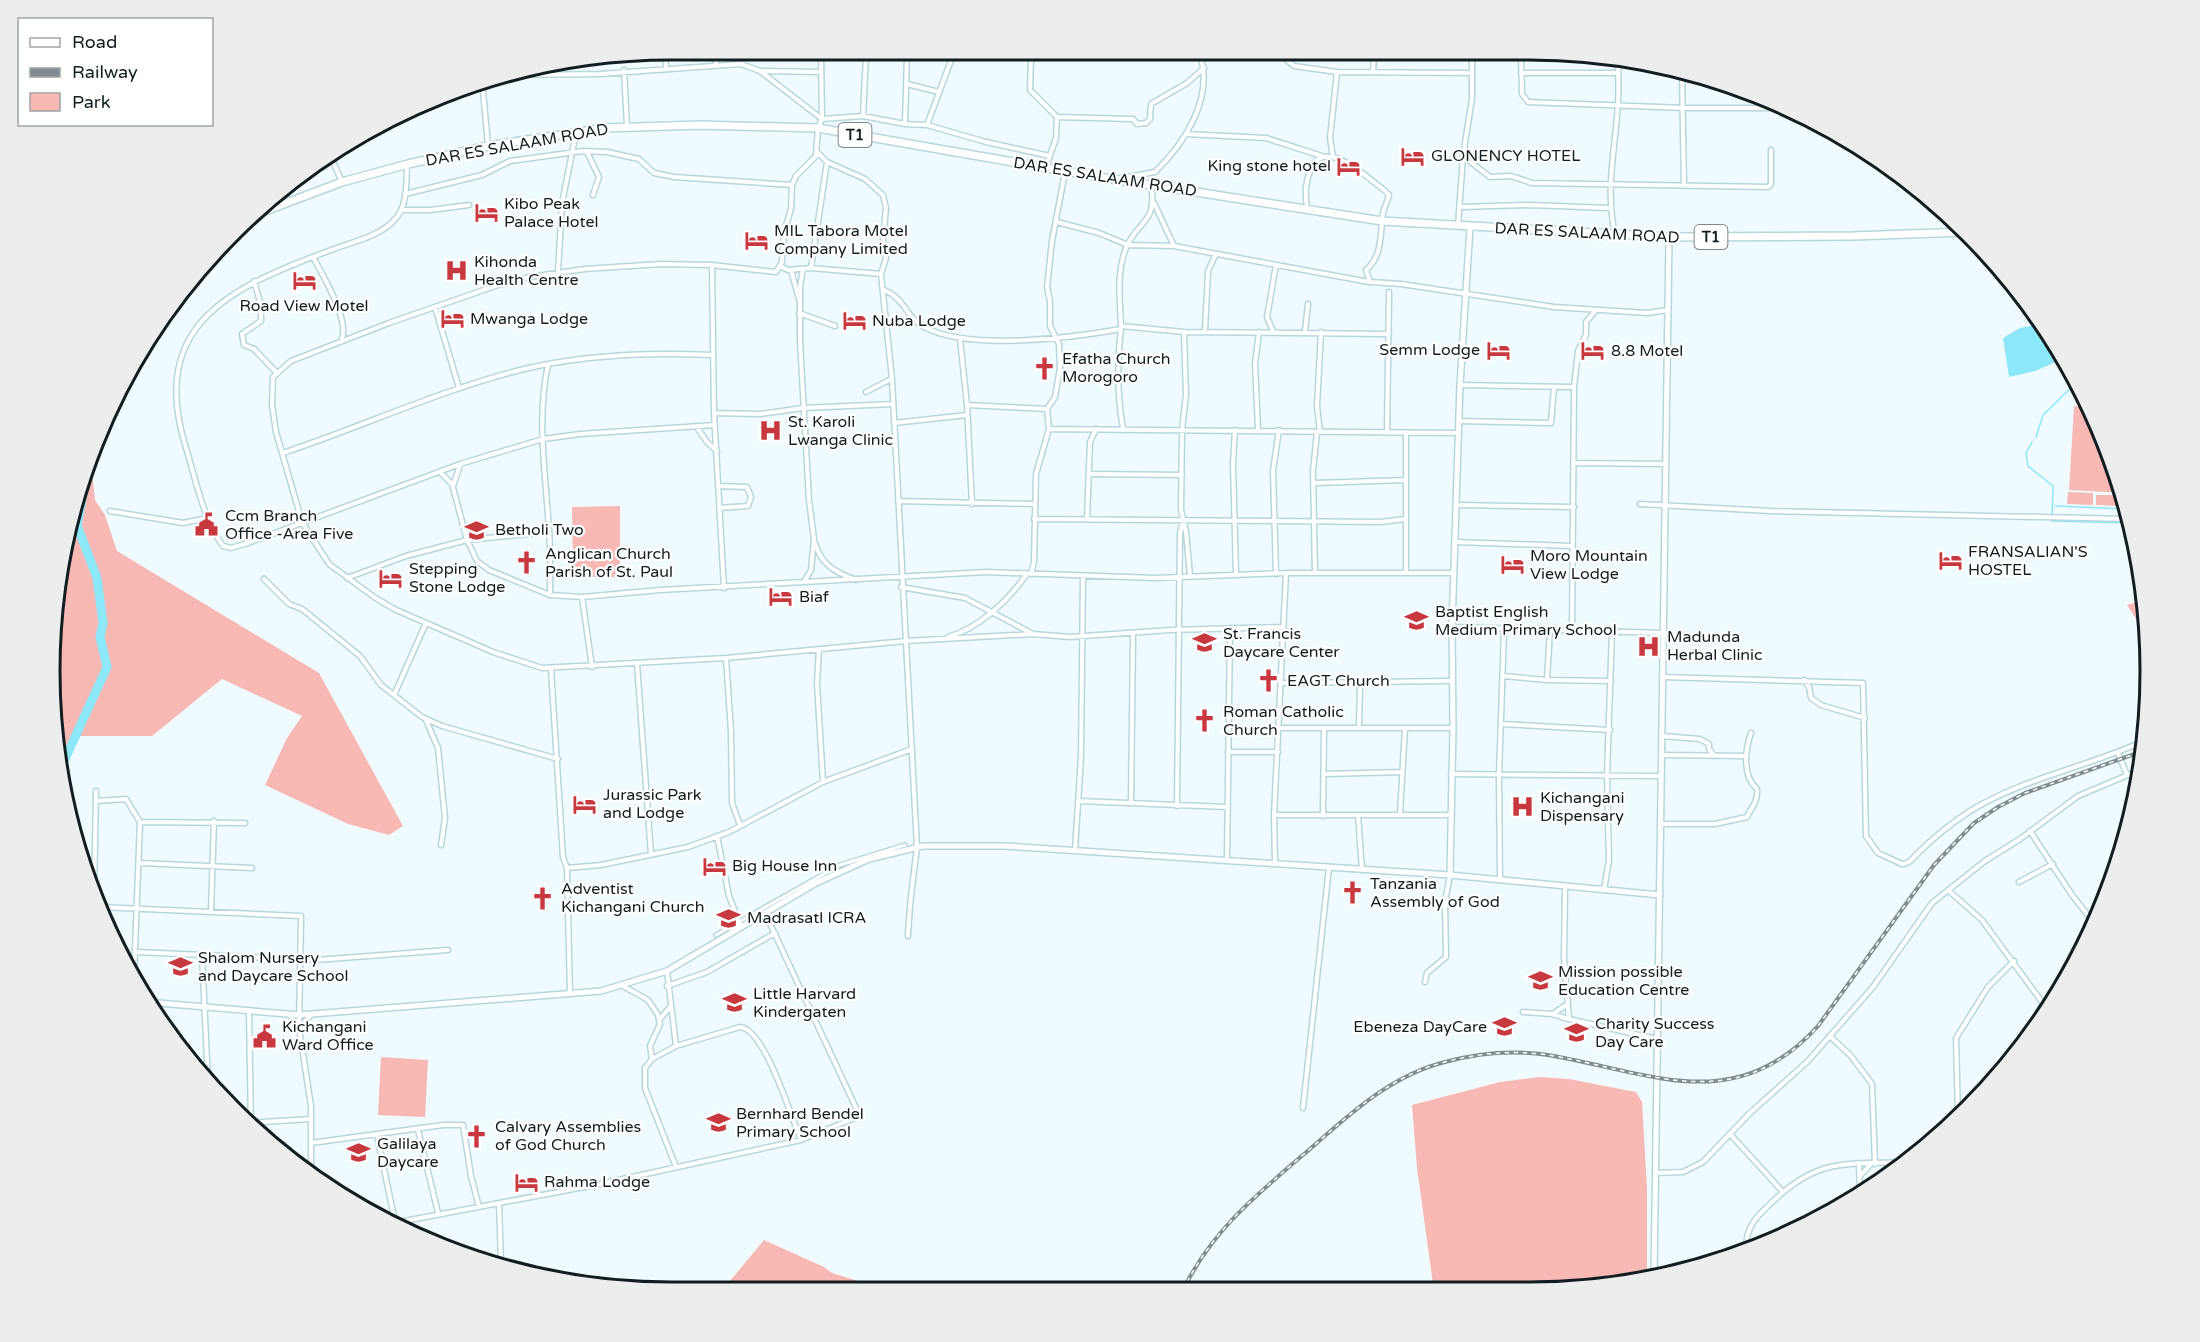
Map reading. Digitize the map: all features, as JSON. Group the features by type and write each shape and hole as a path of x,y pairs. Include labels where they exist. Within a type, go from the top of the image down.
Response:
{"highway":[{"name":"DAR ES SALAAM ROAD","path":"273,208 342,182 408,164 488,146 627,126 818,129 1151,185 1382,220 1615,236 1853,236 1954,232"}],"street":[{"path":"665,60 666,67"},
{"path":"716,60 716,65"},
{"path":"821,60 822,119 818,129 817,152 792,185 791,210 784,232 780,266 776,272 712,265 638,264 558,272 507,283 341,340 291,361 276,372 272,382 274,425 302,522 324,558 347,579 394,609 493,652 551,669 726,658 906,641 1033,633 1056,637 1282,627"},
{"path":"863,116 866,60"},
{"path":"905,124 907,60"},
{"path":"927,125 951,60"},
{"path":"1031,60 1030,90 1057,117 1133,119 1137,124 1146,123 1150,119 1151,104 1187,83 1204,68"},
{"path":"1116,179 1155,172 1186,134 1202,97 1204,68 1202,60"},
{"path":"1287,60 1294,66 1337,72 1471,73"},
{"path":"1373,72 1374,60"},
{"path":"1458,226 1463,156 1472,98 1472,60"},
{"path":"1521,60 1522,94 1528,102 1684,108 1765,108"},
{"path":"540,75 600,74 666,67 745,64 760,71 822,119 863,116 905,124 927,125 986,142 1050,156"},
{"path":"1615,236 1609,208 1609,183 1618,104 1618,67"},
{"path":"624,70 627,126"},
{"path":"760,71 820,72"},
{"path":"1333,158 1330,138 1337,72"},
{"path":"1521,73 1618,73"},
{"path":"1682,80 1684,186"},
{"path":"907,84 939,92"},
{"path":"483,90 488,146"},
{"path":"1046,167 1056,138 1057,117"},
{"path":"558,272 562,203 576,132"},
{"path":"1186,134 1266,138 1358,168 1387,192 1389,200 1382,220 1374,263 1366,270 1370,282"},
{"path":"1463,156 1490,177 1511,176 1532,183 1770,187 1771,150"},
{"path":"405,194 482,175 510,161 587,151 607,152 639,159 654,173 674,177 792,185"},
{"path":"587,151 599,177 593,195"},
{"path":"817,152 827,162 865,179 883,195 886,208 883,240 886,258 881,274 892,379 901,587 917,848 914,884 909,902 908,936"},
{"path":"1308,209 1304,190 1313,162 1322,156"},
{"path":"333,162 342,182"},
{"path":"811,268 827,162"},
{"path":"408,164 401,210 392,223 372,234 254,281 225,298 200,324 188,341 179,370 178,406 182,436 208,518 219,540 228,548 460,464 543,439 580,434 715,425"},
{"path":"942,639 961,633 993,612 1029,575 1034,562 1036,474 1049,429 1047,409 1055,397 1060,368 1059,344 1054,337 1047,287 1050,251 1065,171"},
{"path":"1151,185 1153,203 1174,246"},
{"path":"1123,429 1118,401 1117,361 1121,328 1118,276 1128,245 1142,227 1153,203"},
{"path":"401,210 430,210 469,205"},
{"path":"1461,207 1530,205 1609,208"},
{"path":"1057,222 1099,233 1128,245 1174,246 1370,282 1401,284 1554,307 1647,313 1668,310"},
{"path":"1425,982 1427,973 1446,957 1445,902 1450,875 1450,774 1454,728 1452,627 1461,421 1460,384 1470,227"},
{"path":"1654,1269 1670,237"},
{"path":"1205,330 1208,271 1215,255"},
{"path":"313,257 333,297 343,325 341,340"},
{"path":"712,265 714,413 718,451 724,588"},
{"path":"1273,331 1268,317 1276,265"},
{"path":"780,266 791,270 811,268 881,274"},
{"path":"803,269 800,277 801,306 799,313 803,408 814,539 811,570 803,583"},
{"path":"791,270 801,306"},
{"path":"254,281 261,304 261,321 243,333 244,345 254,349 276,372"},
{"path":"884,290 896,295 925,328 960,339 1054,337 1121,328 1184,332 1205,330 1389,334"},
{"path":"1387,433 1389,292"},
{"path":"1305,332 1308,304"},
{"path":"435,307 459,388"},
{"path":"1572,630 1574,387 1578,351 1586,335 1586,322 1597,310"},
{"path":"799,313 836,326"},
{"path":"1184,332 1186,394 1182,430 1183,521 1190,576"},
{"path":"1258,429 1259,406 1255,364 1259,332"},
{"path":"1316,573 1314,471 1318,432 1321,332"},
{"path":"960,339 967,405 972,504"},
{"path":"283,453 459,388 519,370 624,356 712,354"},
{"path":"548,366 544,383 543,439 550,532 550,595"},
{"path":"866,392 892,379"},
{"path":"1460,384 1574,387"},
{"path":"1461,421 1551,423 1554,388"},
{"path":"714,413 768,413 803,408 893,404"},
{"path":"967,405 1047,409"},
{"path":"894,423 967,415"},
{"path":"696,426 707,442 718,451"},
{"path":"1049,429 1258,429 1406,434 1460,433"},
{"path":"1087,520 1091,474 1090,442 1096,429"},
{"path":"1235,430 1233,464 1236,575"},
{"path":"1276,574 1273,457 1279,430"},
{"path":"1406,434 1406,572"},
{"path":"1574,463 1666,465"},
{"path":"453,487 460,464"},
{"path":"440,472 453,487 466,540 480,565 550,595 582,597 901,579 927,574 1155,578 1286,573 1455,573"},
{"path":"1091,474 1182,475"},
{"path":"1316,483 1405,480"},
{"path":"719,486 747,487 751,497 748,506 719,508"},
{"path":"898,501 1034,504"},
{"path":"1640,504 1771,511 2120,519"},
{"path":"1457,505 1574,507"},
{"path":"110,511 183,523 208,518"},
{"path":"1034,519 1183,521 1406,519"},
{"path":"1177,806 1180,533 1183,521"},
{"path":"347,579 406,556 466,540 550,532"},
{"path":"814,539 818,553 827,566 860,581"},
{"path":"1456,542 1572,546"},
{"path":"1275,863 1274,815 1286,573"},
{"path":"1076,850 1083,576"},
{"path":"264,579 289,604 302,609 360,656 381,685 426,720 558,759"},
{"path":"901,587 965,598 1033,633"},
{"path":"582,597 592,667"},
{"path":"394,695 426,623"},
{"path":"1452,627 1664,633"},
{"path":"1227,860 1230,628"},
{"path":"1547,680 1550,629"},
{"path":"1500,880 1499,775 1504,630"},
{"path":"1604,890 1609,860 1607,775 1612,631"},
{"path":"1131,803 1133,633"},
{"path":"819,649 817,683 823,782"},
{"path":"726,658 731,731 732,803 740,825"},
{"path":"637,664 651,854"},
{"path":"551,669 563,857 567,868 570,995"},
{"path":"1503,676 1547,680 1611,681"},
{"path":"1663,677 1863,683 1866,719 1866,836 1878,853 1902,864 1910,861 1941,831 1974,809 2060,770 2118,753 2136,745"},
{"path":"1803,680 1809,687 1811,698 1816,703 1861,715 1866,719"},
{"path":"1281,683 1452,681"},
{"path":"1359,728 1360,682"},
{"path":"426,720 438,748 445,818 441,845"},
{"path":"1502,724 1610,730"},
{"path":"1280,728 1454,728"},
{"path":"1323,816 1324,728"},
{"path":"1400,814 1405,728"},
{"path":"1661,824 1715,824 1747,817 1758,795 1757,789 1751,784 1745,756 1751,733"},
{"path":"1662,736 1704,740 1709,744 1709,749 1715,756"},
{"path":"567,868 674,852 717,836 823,782 912,749"},
{"path":"1228,752 1278,752"},
{"path":"2118,753 2127,775"},
{"path":"1662,755 1745,756"},
{"path":"1325,774 1402,772"},
{"path":"1654,1173 1693,1169 1831,1037 1874,987 1932,903 1985,861 2078,796 2131,773"},
{"path":"1450,774 1661,776"},
{"path":"94,873 96,791"},
{"path":"96,801 126,799 140,822 135,962"},
{"path":"1078,801 1227,807"},
{"path":"1274,815 1450,815"},
{"path":"1358,815 1362,870"},
{"path":"211,911 214,821"},
{"path":"140,822 245,823"},
{"path":"2030,831 2088,916"},
{"path":"717,836 729,896 740,925"},
{"path":"159,1003 299,1015 570,995 623,986 667,971 840,865 905,844"},
{"path":"716,935 765,913 846,868 875,857 917,848 969,845 1450,875 1660,895"},
{"path":"140,863 252,868"},
{"path":"2019,882 2053,864"},
{"path":"1303,1108 1329,867"},
{"path":"1565,887 1566,1005 1569,1019"},
{"path":"1948,890 1982,920 2042,1002"},
{"path":"108,907 299,915 302,919 299,1028 311,1119 310,1163"},
{"path":"404,1220 499,1203 801,1140 850,1121 858,1112 765,913"},
{"path":"667,986 707,972 775,933"},
{"path":"135,952 300,959 376,957 448,950"},
{"path":"202,955 207,1069"},
{"path":"1958,1106 1955,1073 1956,1038 1988,987 2014,961"},
{"path":"667,971 676,1046"},
{"path":"623,986 648,1000 659,1020"},
{"path":"1552,1014 1566,1005"},
{"path":"652,1059 650,1046 659,1020 670,1007"},
{"path":"249,1011 251,1114"},
{"path":"1523,1012 1552,1014 1657,1040"},
{"path":"289,1014 299,1028"},
{"path":"299,1028 313,1014"},
{"path":"676,1167 643,1083 645,1068 652,1059 676,1046 737,1027 750,1030 765,1052 801,1140"},
{"path":"1831,1037 1851,1056 1872,1084 1873,1164 1860,1177"},
{"path":"259,1122 311,1119"},
{"path":"311,1143 443,1125 464,1126 471,1176 479,1207"},
{"path":"418,1129 438,1214"},
{"path":"1730,1134 1783,1191"},
{"path":"377,1135 394,1215"},
{"path":"1748,1241 1752,1221 1799,1178 1820,1168 1891,1163"},
{"path":"1859,1165 1860,1184"},
{"path":"499,1203 501,1257"}],"green space":[{"path":"2074,406 2079,406 2113,492 2069,490"},
{"path":"92,474 95,500 105,515 117,551 319,673 403,826 389,835 348,824 265,785 287,738 302,716 222,679 152,736 80,736 67,761 61,711 61,631 72,552"},
{"path":"2068,492 2093,493 2093,505 2067,504"},
{"path":"2096,495 2114,495 2117,506 2096,505"},
{"path":"620,506 620,577 573,577 572,507"},
{"path":"2136,602 2138,622 2127,605"},
{"path":"381,1057 428,1060 425,1117 378,1115"},
{"path":"1540,1077 1569,1079 1636,1092 1642,1102 1647,1189 1647,1270 1569,1281 1433,1282 1417,1168 1412,1105 1500,1082"},
{"path":"764,1240 824,1267 832,1273 861,1282 729,1282"}],"water":[{"path":"2033,326 2056,362 2035,371 2009,377 2003,338 2020,328"}],"waterway":[{"path":"2036,437 2043,415 2070,389"},
{"path":"2032,442 2026,453 2028,466 2053,486 2052,517"},
{"path":"2055,506 2118,509"},
{"path":"2052,521 2121,523"},
{"path":"66,757 107,667 100,637 103,623 97,578 78,527"}],"railway":[{"path":"1187,1282 1221,1232 1251,1201 1369,1100 1386,1088 1424,1068 1470,1056 1522,1053 1548,1055 1656,1078 1690,1081 1723,1080 1755,1072 1787,1054 1818,1026 1934,865 1974,823 2025,793 2134,754"}],"place":[{"name":"GLONENCY HOTEL","path":"1413,156"},
{"name":"King stone hotel","path":"1349,166"},
{"name":"Kibo Peak Palace Hotel","path":"486,213"},
{"name":"MIL Tabora Motel Company Limited","path":"756,240"},
{"name":"Kihonda Health Centre","path":"456,271"},
{"name":"Road View Motel","path":"304,281"},
{"name":"Mwanga Lodge","path":"452,319"},
{"name":"Nuba Lodge","path":"854,321"},
{"name":"Semm Lodge","path":"1498,350"},
{"name":"8.8 Motel","path":"1593,351"},
{"name":"Efatha Church Morogoro","path":"1044,368"},
{"name":"St. Karoli Lwanga Clinic","path":"770,431"},
{"name":"Ccm Branch Office -Area Five","path":"207,525"},
{"name":"Betholi Two","path":"477,530"},
{"name":"FRANSALIAN'S HOSTEL","path":"1950,561"},
{"name":"Anglican Church Parish of St. Paul","path":"527,563"},
{"name":"Moro Mountain View Lodge","path":"1512,565"},
{"name":"Stepping Stone Lodge","path":"391,578"},
{"name":"Biaf","path":"781,597"},
{"name":"Baptist English Medium Primary School","path":"1417,621"},
{"name":"St. Francis Daycare Center","path":"1205,643"},
{"name":"Madunda Herbal Clinic","path":"1649,646"},
{"name":"EAGT Church","path":"1269,681"},
{"name":"Roman Catholic Church","path":"1205,721"},
{"name":"Jurassic Park and Lodge","path":"585,804"},
{"name":"Kichangani Dispensary","path":"1522,807"},
{"name":"Big House Inn","path":"714,866"},
{"name":"Tanzania Assembly of God","path":"1352,893"},
{"name":"Adventist Kichangani Church","path":"543,898"},
{"name":"Madrasatl ICRA","path":"729,918"},
{"name":"Shalom Nursery and Daycare School","path":"180,967"},
{"name":"Mission possible Education Centre","path":"1540,981"},
{"name":"Little Harvard Kindergaten","path":"735,1003"},
{"name":"Ebeneza DayCare","path":"1505,1027"},
{"name":"Charity Success Day Care","path":"1577,1033"},
{"name":"Kichangani Ward Office","path":"264,1036"},
{"name":"Bernhard Bendel Primary School","path":"718,1123"},
{"name":"Calvary Assemblies of God Church","path":"477,1136"},
{"name":"Galilaya Daycare","path":"359,1153"},
{"name":"Rahma Lodge","path":"526,1182"}]}
